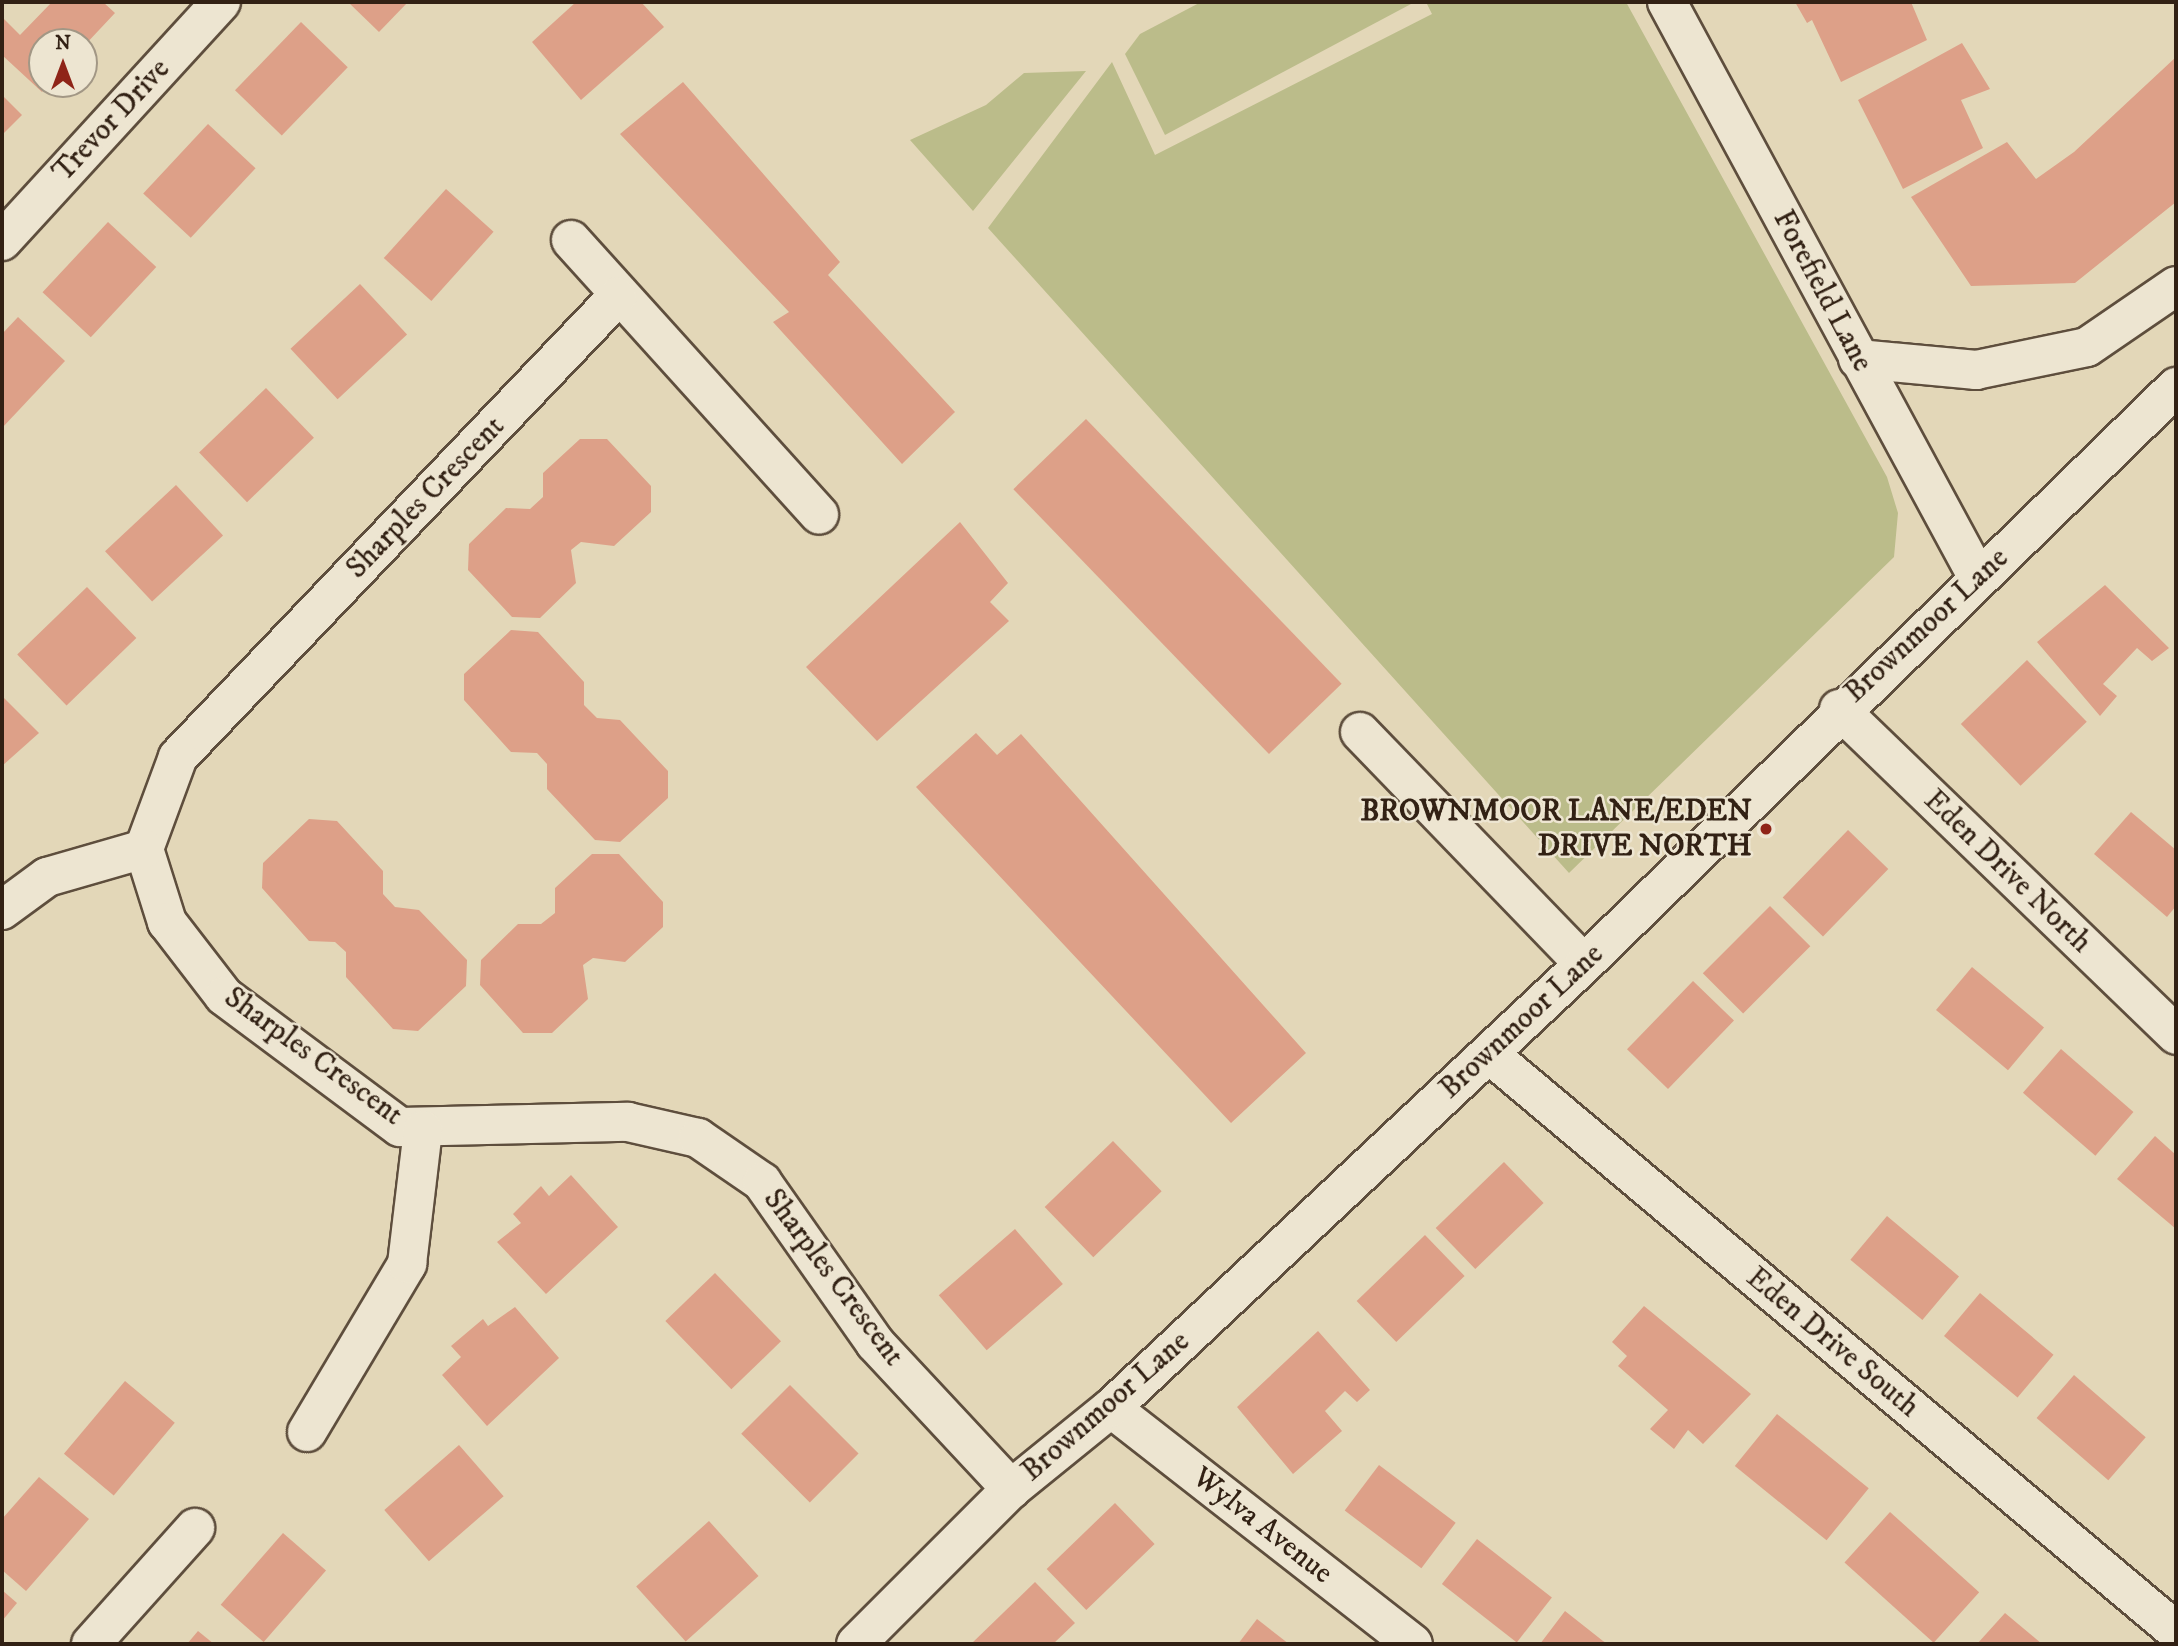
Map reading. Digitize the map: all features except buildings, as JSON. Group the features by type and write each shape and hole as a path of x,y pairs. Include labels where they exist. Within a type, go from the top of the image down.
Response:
{"street":[{"name":"Trevor Drive","path":"2,240 221,2"},
{"name":"Forefield Lane","path":"1667,2 1978,579"},
{"path":"571,240 617,297 819,513"},
{"path":"1858,359 1976,370 2087,347 2176,286"},
{"name":"Sharples Crescent","path":"617,297 178,757 144,849 167,922 224,996 400,1127 423,1130 628,1122 698,1138 762,1182 875,1343 1011,1489"},
{"name":"Brownmoor Lane","path":"856,1644 1011,1489 1111,1408 1584,964 1839,709 2176,387"},
{"name":"Eden Drive North","path":"1839,709 2176,1035"},
{"path":"1360,732 1584,964"},
{"path":"2,910 47,877 144,849"},
{"name":"Eden Drive South","path":"1489,1054 2173,1623"},
{"path":"307,1432 407,1264 423,1130"},
{"name":"Wylva Avenue","path":"1111,1408 1413,1644"},
{"path":"91,1644 195,1528"}],"green space":[{"path":"1201,2 1411,4 1165,135 1125,54 1140,34"},
{"path":"1426,2 1626,2 1887,477 1898,513 1894,557 1569,873 988,228 1112,62 1155,155 1432,14"},
{"path":"1086,71 973,211 910,140 986,105 1024,73"}],"place":[{"name":"BROWNMOOR LANE/EDEN DRIVE NORTH","path":"1766,829"}]}
